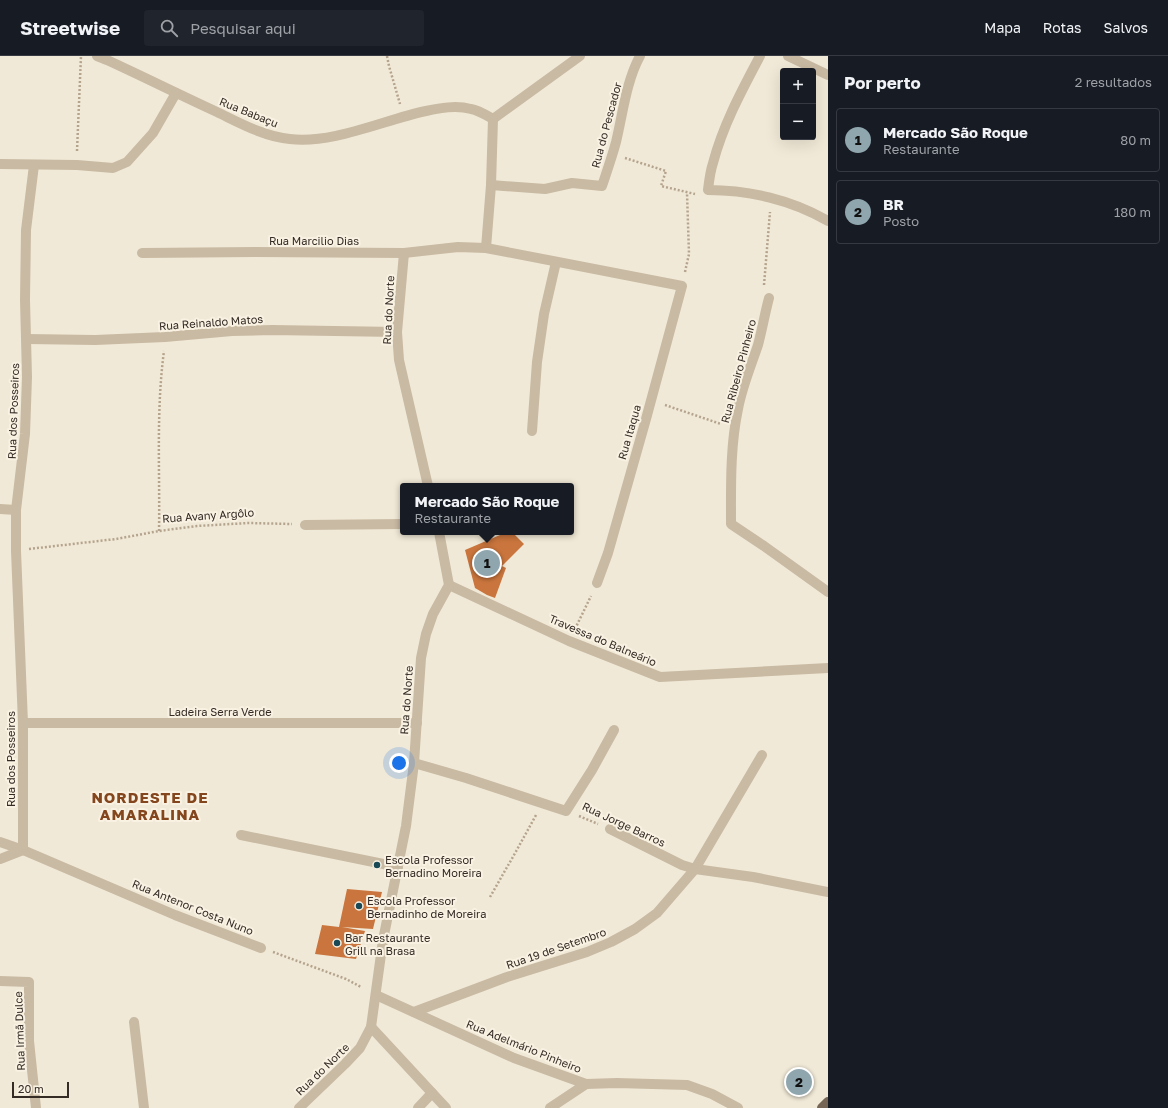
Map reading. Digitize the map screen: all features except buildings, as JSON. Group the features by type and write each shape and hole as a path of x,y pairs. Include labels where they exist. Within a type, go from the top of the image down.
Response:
{"main road":[{"path":"822,1108 828,1102"}],"street":[{"name":"Rua Babaçu","path":"97,56 263,133 289,139 312,140 440,108 458,107 472,109 493,119"},
{"path":"486,248 491,185 493,119 580,56"},
{"name":"Rua do Pescador","path":"491,185 545,189 572,183 602,186 613,154 635,64 640,56"},
{"path":"760,56 722,133 712,164 708,190 736,192 772,198 828,221"},
{"path":"788,56 828,75"},
{"path":"0,164 77,165 113,168 127,162 153,133 176,93"},
{"name":"Rua dos Posseiros","path":"23,850 23,723 16,551 16,510 25,434 27,339 25,300 26,230 34,165"},
{"name":"Rua Marcilio Dias","path":"142,253 404,253 458,248 486,248 682,286"},
{"name":"Rua do Norte","path":"404,253 397,332 399,360 427,483"},
{"path":"532,431 537,362 544,314 556,262"},
{"name":"Rua Itaqua","path":"596,584 608,553 682,286"},
{"name":"Rua Ribeiro Pinheiro","path":"769,298 758,344 745,380 734,429 731,477 732,524 828,592"},
{"name":"Rua Reinaldo Matos","path":"27,339 95,340 166,337 238,331 397,332"},
{"path":"0,509 16,510"},
{"path":"305,525 400,524"},
{"path":"440,535 449,585"},
{"name":"Rua do Norte","path":"299,1108 360,1048 371,1027 383,940 406,826 414,763 421,658 426,634 433,614 449,585"},
{"name":"Travessa do Balneário","path":"449,585 570,641 660,677 828,668"},
{"name":"Ladeira Serra Verde","path":"23,723 417,723"},
{"path":"566,811 592,770 614,730"},
{"name":"Rua 19 de Setembro","path":"414,1012 493,982 586,952 611,942 635,929 657,913 695,869 762,755"},
{"name":"Rua Jorge Barros","path":"414,763 466,778 566,811"},
{"name":"Rua Jorge Barros","path":"610,829 682,865 695,869 753,877 828,892"},
{"path":"241,835 398,867"},
{"name":"Rua Antenor Costa Nuno","path":"0,842 23,850 260,948"},
{"path":"0,859 23,850"},
{"name":"Rua Irmã Dulce","path":"0,981 29,982 29,1041 36,1108"},
{"name":"Rua Adelmário Pinheiro","path":"376,995 514,1058 586,1084 617,1083 687,1085 712,1094 738,1108"},
{"path":"134,1022 144,1108"},
{"path":"371,1027 446,1108"},
{"path":"550,1108 586,1084"},
{"path":"418,1108 432,1093"}],"path":[{"path":"77,165 82,56"},
{"path":"387,56 404,116"},
{"path":"613,154 666,171 661,186 687,193 688,254 682,286"},
{"path":"769,298 763,291 772,198"},
{"path":"160,531 159,415 162,360 166,337"},
{"path":"651,400 734,429"},
{"name":"Rua Avany Argôlo","path":"16,551 116,539 197,526 248,523 305,525"},
{"path":"570,641 596,584"},
{"path":"490,896 542,803"},
{"name":"Rua Jorge Barros","path":"566,811 610,829"},
{"name":"Rua Antenor Costa Nuno","path":"260,948 346,979 376,995"}],"place":[{"name":"Mercado São Roque","path":"487,563"},
{"name":"Escola Professor Bernadino Moreira","path":"377,865"},
{"name":"Escola Professor Bernadinho de Moreira","path":"359,906"},
{"name":"Bar Restaurante Grill na Brasa","path":"337,943"},
{"name":"BR","path":"799,1082"}],"district":[{"name":"NORDESTE DE AMARALINA","path":"150,806"}]}
